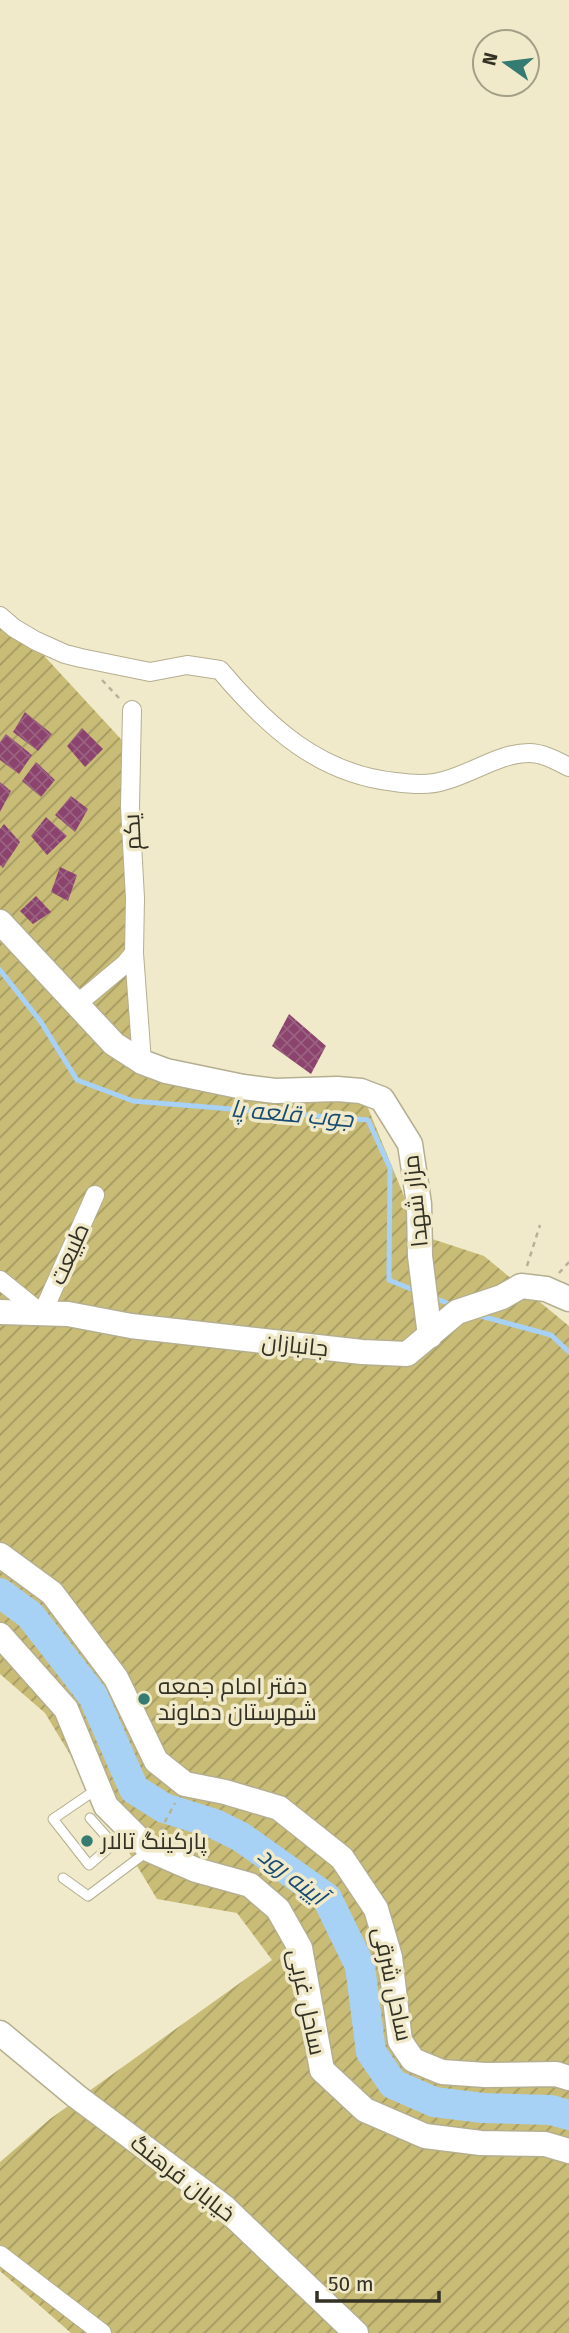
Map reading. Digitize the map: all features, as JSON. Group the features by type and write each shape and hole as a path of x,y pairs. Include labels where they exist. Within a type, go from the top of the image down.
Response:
{"street":[{"path":"0,616 14,628 36,640 65,654 81,658 150,672 187,665 220,670 251,706 295,746 334,766 379,780 440,783 508,756 531,753 549,757 569,767"},
{"name":"یکم","path":"132,710 130,807 135,898 134,953 142,1062"},
{"name":"مزار شهدا","path":"0,922 114,1044 142,1062 192,1078 243,1087 275,1091 361,1091 382,1099 410,1144 419,1204 420,1256 430,1336"},
{"path":"77,1004 125,964 134,953"},
{"name":"طبیعت","path":"42,1314 95,1195"},
{"path":"0,1280 42,1314"},
{"path":"521,1286 546,1289 569,1299"},
{"name":"جانبازان","path":"0,1312 68,1314 145,1328 407,1354 465,1309 502,1297 521,1286"},
{"name":"ساحل شرقی","path":"0,1555 52,1593 116,1678 156,1761 185,1784 225,1792 279,1808 342,1858 376,1909 390,1957 400,2041 413,2060 442,2072 485,2075 556,2074 569,2078"},
{"name":"ساحل غربی","path":"0,1636 7,1640 66,1709 106,1806 153,1844 196,1870 250,1885 278,1909 299,1948 322,2070 365,2110 425,2136 481,2143 545,2144 569,2151"},
{"name":"خیابان فرهنگ","path":"0,2033 76,2096 223,2206 356,2333"},
{"path":"0,2255 102,2333"}],"lane":[{"path":"90,1818 113,1844 89,1865 53,1819 99,1788"},
{"path":"63,1878 88,1896 153,1844"}],"path":[{"path":"81,658 132,710"},
{"path":"521,1286 540,1225"},
{"path":"153,1844 178,1796"}],"shaded area":[{"path":"0,608 131,750 142,1062 361,1091 420,1235 484,1256 569,1326 569,2333 71,2333 0,2271 0,2162 50,2119 272,1960 237,1913 157,1899 45,1713 0,1674"}],"building":[{"path":"25,712 52,734 38,751 13,732"},
{"path":"82,728 103,749 85,767 67,746"},
{"path":"6,734 32,755 19,774 0,760 0,742"},
{"path":"36,762 55,780 41,797 22,781"},
{"path":"0,782 11,791 0,812"},
{"path":"71,796 88,809 75,832 55,815"},
{"path":"46,817 67,836 47,855 31,836"},
{"path":"4,824 20,842 3,868 0,865 0,829"},
{"path":"60,867 77,875 68,901 51,892"},
{"path":"36,896 51,912 33,924 20,911"},
{"path":"289,1014 326,1046 311,1074 272,1046"}],"waterway":[{"name":"جوب قلعه پا","path":"0,970 41,1022 77,1080 133,1101 368,1120 390,1168 389,1280 416,1291"},
{"name":"جوب قلعه پا","path":"432,1297 452,1305"},
{"name":"جوب قلعه پا","path":"477,1315 551,1335 569,1352"},
{"name":"آیینه رود","path":"0,1593 30,1615 93,1696 134,1789 164,1808 215,1824 241,1837 327,1898 360,1966 371,2052 393,2084 434,2102 483,2108 551,2110 569,2115"}],"place":[{"name":"دفتر امام جمعه شهرستان دماوند","path":"144,1699"},
{"name":"پارکینگ تالار","path":"87,1841"}]}
